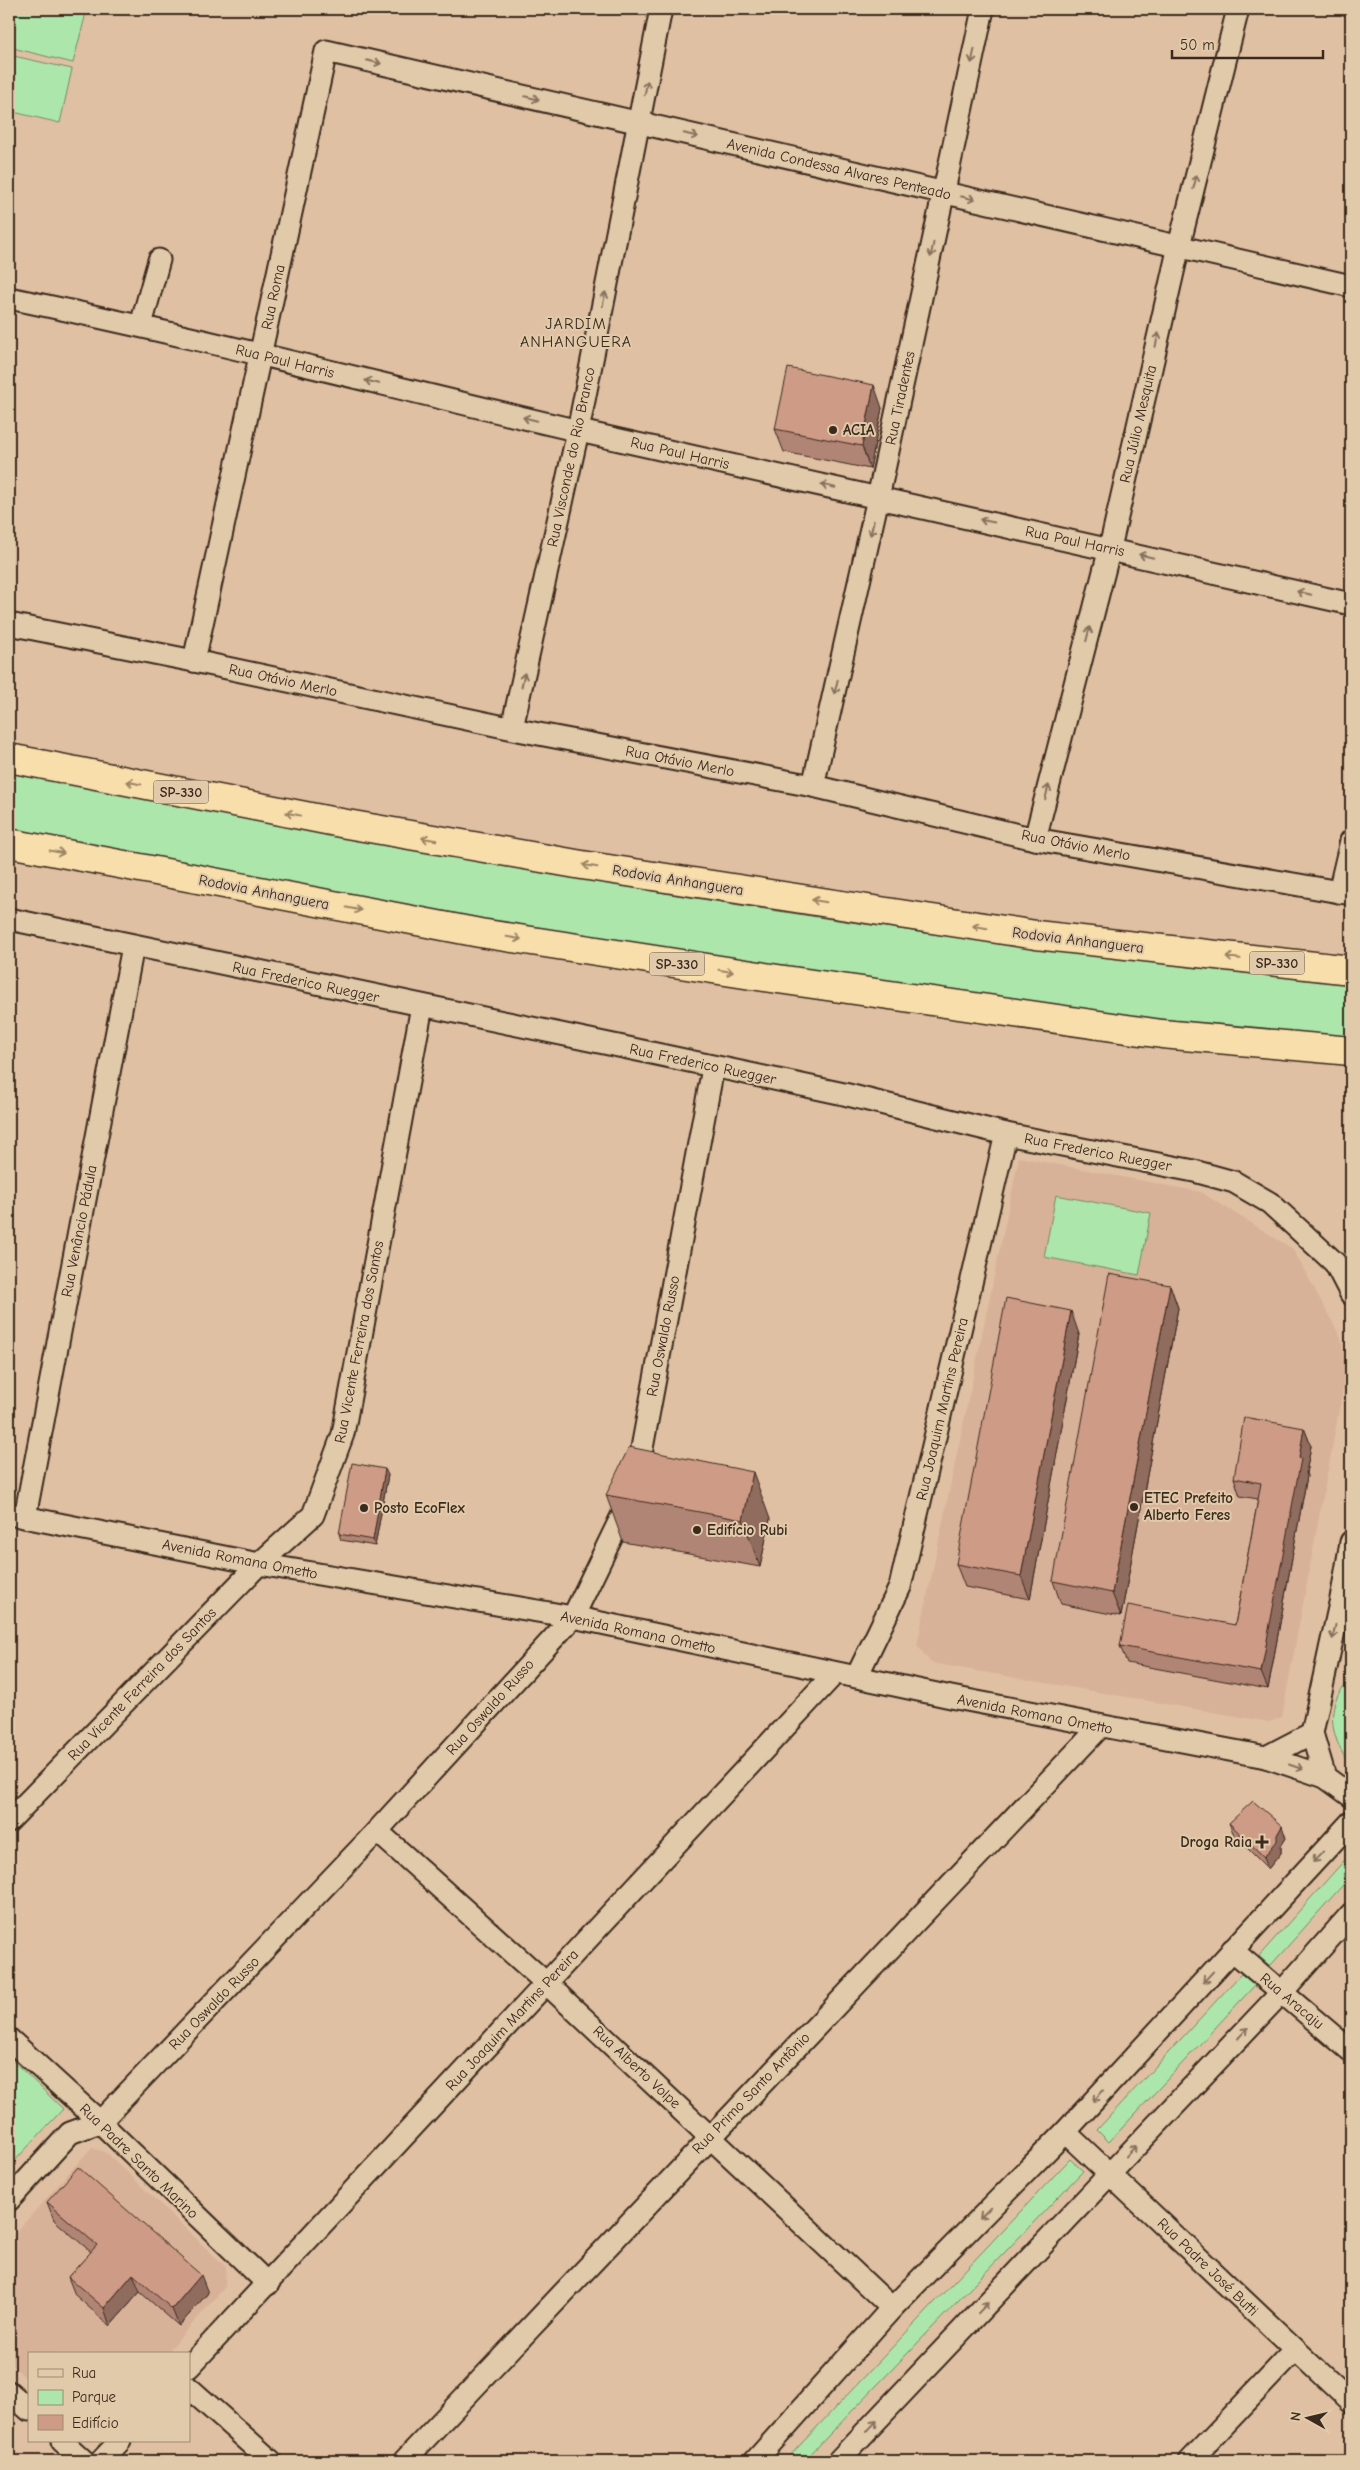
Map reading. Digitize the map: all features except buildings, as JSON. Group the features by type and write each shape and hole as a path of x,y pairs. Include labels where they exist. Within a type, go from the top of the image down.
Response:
{"highway":[{"name":"Rodovia Anhanguera","path":"13,759 341,823 582,865 1036,935 1351,970"},
{"name":"Rodovia Anhanguera","path":"9,842 480,933 778,980 1153,1032 1351,1051"}],"street":[{"name":"Rua Visconde do Rio Branco","path":"512,728 578,430 661,9"},
{"name":"Rua Tiradentes","path":"813,786 878,498 983,9"},
{"name":"Rua Júlio Mesquita","path":"1035,839 1110,548 1179,246 1238,9"},
{"name":"Avenida Condessa Alvares Penteado","path":"326,51 1351,286"},
{"name":"Rua Roma","path":"194,661 326,51"},
{"path":"141,325 159,260"},
{"name":"Rua Paul Harris","path":"9,298 141,325 578,430 1110,548 1351,604"},
{"name":"Rua Otávio Merlo","path":"9,624 512,728 813,786 1035,839 1345,893"},
{"path":"1345,893 1351,842"},
{"name":"Rua Frederico Ruegger","path":"9,919 844,1094 1006,1134 1194,1171 1234,1182 1270,1203 1335,1263 1351,1294"},
{"name":"Rua Venâncio Pádula","path":"17,1515 134,946"},
{"name":"Rua Vicente Ferreira dos Santos","path":"9,1821 259,1564 313,1515 344,1434 422,1006"},
{"name":"Rua Oswaldo Russo","path":"9,2200 70,2133 100,2122 377,1831 573,1617 634,1491 713,1068"},
{"name":"Rua Joaquim Martins Pereira","path":"856,1676 900,1587 1006,1134"},
{"name":"Avenida Romana Ometto","path":"17,1515 259,1564 573,1617 834,1673 856,1676 951,1698 1266,1757 1325,1777 1351,1796"},
{"path":"1325,1777 1312,1733 1347,1592 1351,1542"},
{"name":"Rua Joaquim Martins Pereira","path":"190,2366 834,1673"},
{"name":"Rua Primo Santo Antônio","path":"404,2461 1100,1727"},
{"path":"1266,1757 1312,1733"},
{"path":"755,2461 892,2308 1065,2132 1351,1822"},
{"name":"Rua Alberto Volpe","path":"377,1831 546,1983 892,2308"},
{"path":"838,2461 1282,1992 1351,1914"},
{"name":"Rua Aracaju","path":"1232,1950 1351,2051"},
{"name":"Rua Padre Santo Marino","path":"9,2039 100,2122 268,2284"},
{"name":"Rua Padre José Butti","path":"1065,2132 1351,2402"},
{"path":"1190,2461 1295,2350"},
{"path":"190,2389 271,2461"},
{"path":"9,2392 28,2409"},
{"path":"63,2442 84,2461"},
{"path":"101,2461 119,2442"}],"shaded area":[{"name":"ETEC Prefeito Alberto Feres","path":"1019,1157 1201,1192 1293,1249 1341,1338 1347,1368 1282,1717 1269,1722 931,1663 917,1645"},
{"path":"91,2148 106,2152 226,2267 225,2287 168,2352 28,2352 28,2380 9,2362 9,2240"}],"green space":[{"path":"9,9 70,9 86,13 73,63 9,47"},
{"path":"9,55 72,69 60,123 9,111"},
{"path":"9,771 510,867 677,895 1013,945 1351,984 1351,1039 1176,1024 538,930 182,865 9,828"},
{"path":"1056,1195 1151,1213 1139,1275 1044,1257"},
{"path":"1351,1679 1351,1767 1341,1751 1335,1734 1333,1715 1338,1695"},
{"path":"1351,1853 1351,1876 1270,1966 1259,1956"},
{"path":"1241,1974 1255,1985 1109,2142 1097,2130"},
{"path":"9,2057 63,2109 9,2167"},
{"path":"1070,2159 1083,2171 804,2461 785,2461"}],"place":[{"name":"ACIA","path":"833,430"},
{"name":"ETEC Prefeito Alberto Feres","path":"1134,1507"},
{"name":"Posto EcoFlex","path":"364,1508"},
{"name":"Edifício Rubi","path":"697,1530"},
{"name":"Droga Raia","path":"1262,1842"}],"district":[{"name":"JARDIM ANHANGUERA","path":"576,333"}]}
